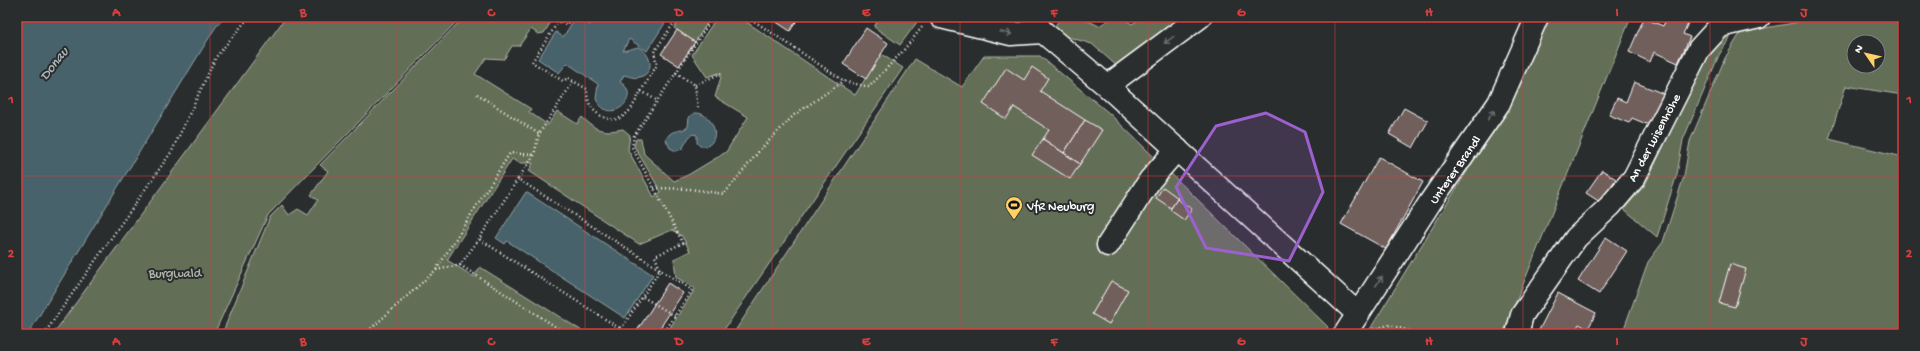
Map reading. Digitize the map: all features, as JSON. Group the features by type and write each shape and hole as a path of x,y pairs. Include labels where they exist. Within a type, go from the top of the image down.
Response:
{"street":[{"path":"1107,86 1200,17"},
{"name":"Unterer Brandl","path":"1345,334 1364,322 1431,201 1499,103 1537,17"},
{"name":"An der Luisenhöhe","path":"1517,334 1522,316 1576,238 1610,206 1634,178 1700,49 1720,26 1759,17"},
{"path":"933,20 1011,34 1037,24 1177,149 1364,322"},
{"path":"1108,245 1150,180 1177,149"}],"path":[{"path":"44,334 172,151 216,57 249,17"},
{"path":"559,17 560,22"},
{"path":"565,17 532,62 563,81 568,78 587,89 588,102 594,112 614,120 623,117 632,108 657,66 654,52 678,17"},
{"path":"560,22 566,25 572,17"},
{"path":"579,17 592,25"},
{"path":"667,17 675,22"},
{"path":"660,270 655,256 683,243 632,147 634,136 713,17"},
{"path":"748,17 844,81 869,87 933,20"},
{"path":"695,85 724,72"},
{"path":"676,73 695,85"},
{"path":"653,188 690,189 724,194 760,150 794,115 844,81"},
{"path":"436,270 460,265 534,155 539,134 573,82"},
{"path":"695,85 698,109"},
{"path":"641,91 658,101"},
{"path":"477,94 539,134"},
{"path":"365,334 436,270 510,153 534,155"},
{"path":"518,179 692,290 663,334"},
{"path":"479,238 619,328"},
{"path":"460,265 567,334"},
{"path":"615,334 619,328 624,326 660,270"},
{"path":"643,297 674,316"},
{"path":"1364,322 1390,325 1419,334"}],"highlighted area":[{"path":"1266,113 1305,132 1323,192 1289,261 1206,248 1176,187 1216,126"}],"green space":[{"name":"Burgwald","path":"286,17 461,17 268,215 214,334 53,334"},
{"path":"464,17 554,17 544,33 538,34 531,29 519,46 512,46 504,59 486,58 475,74 531,109 529,112 548,125 557,111 577,124 582,117 600,130 610,131 623,129 630,135 628,150 654,197 661,192 634,146 636,139 641,139 644,154 674,181 688,175 726,152 748,117 715,97 721,77 719,73 707,77 692,55 717,17 739,17 855,95 881,54 903,68 721,334 666,334 695,289 676,277 674,259 690,251 682,236 672,230 639,244 529,171 533,163 519,163 512,159 447,260 474,277 480,267 587,334 222,334 270,217 282,205 289,215 298,209 308,215 318,200 311,195 328,171 320,165"},
{"path":"682,17 707,17 710,19 695,42 674,28"},
{"path":"880,17 920,18 900,45 874,27"},
{"path":"1061,17 1080,17 1099,26 1112,18 1119,18 1132,24 1143,17 1193,17 1119,68 1092,44 1051,32"},
{"path":"1546,17 1631,17 1503,334 1367,334 1507,106"},
{"path":"1809,17 1902,17 1903,95 1846,86 1829,139 1903,157 1903,334 1622,334 1648,262 1663,242 1684,176 1690,141 1725,58 1741,32 1794,23"},
{"path":"1735,30 1719,55 1683,140 1677,174 1657,237 1624,209 1645,185 1704,61 1718,40"},
{"name":"VfR Neuburg","path":"984,56 1040,56 1110,114 1328,327 1324,334 733,334 915,59 962,87"}],"water":[{"name":"Donau","path":"17,17 225,17 215,28 28,334 17,334"},
{"path":"576,17 657,17 665,23 647,51 629,39 623,51 638,47 649,58 650,67 645,75 638,78 624,75 620,82 626,88 628,95 622,107 616,110 609,111 602,107 596,99 598,84 567,63 559,73 538,59 556,32 563,37"},
{"path":"694,113 705,116 710,120 714,132 712,142 707,146 700,146 697,143 697,135 693,134 689,137 682,149 676,151 670,148 666,140 668,136 673,132 688,127 689,117"},
{"path":"526,192 653,275 625,318 507,241 505,244 496,238"}],"building":[{"path":"769,17 799,17 790,31"},
{"path":"1667,17 1674,17 1688,23 1683,34 1690,37 1678,63 1654,52 1650,62 1629,52 1644,18 1663,26"},
{"path":"866,28 888,43 866,79 843,64"},
{"path":"677,30 695,42 679,66 661,54"},
{"path":"1032,67 1048,78 1040,91 1085,120 1064,153 1043,139 1049,130 1014,107 1006,119 983,104 1006,68 1024,80"},
{"path":"1634,82 1664,94 1651,126 1632,118 1629,123 1609,115 1617,98 1626,102"},
{"path":"1404,108 1428,121 1413,148 1389,134"},
{"path":"1085,120 1102,130 1080,164 1064,153"},
{"path":"1043,139 1080,164 1070,179 1032,155"},
{"path":"1379,157 1423,182 1386,249 1341,224"},
{"path":"1602,170 1616,179 1600,202 1586,193"},
{"path":"1163,187 1178,198 1171,208 1156,198"},
{"path":"1177,199 1192,209 1184,220 1170,210"},
{"path":"1606,237 1627,251 1599,294 1578,281"},
{"path":"1730,264 1746,269 1735,307 1719,303"},
{"path":"1111,281 1128,290 1109,324 1092,314"},
{"path":"668,283 683,293 656,334 635,334"},
{"path":"1558,293 1596,313 1588,329 1579,324 1574,334 1537,334"}],"place":[{"name":"VfR Neuburg","path":"1014,220"}]}
